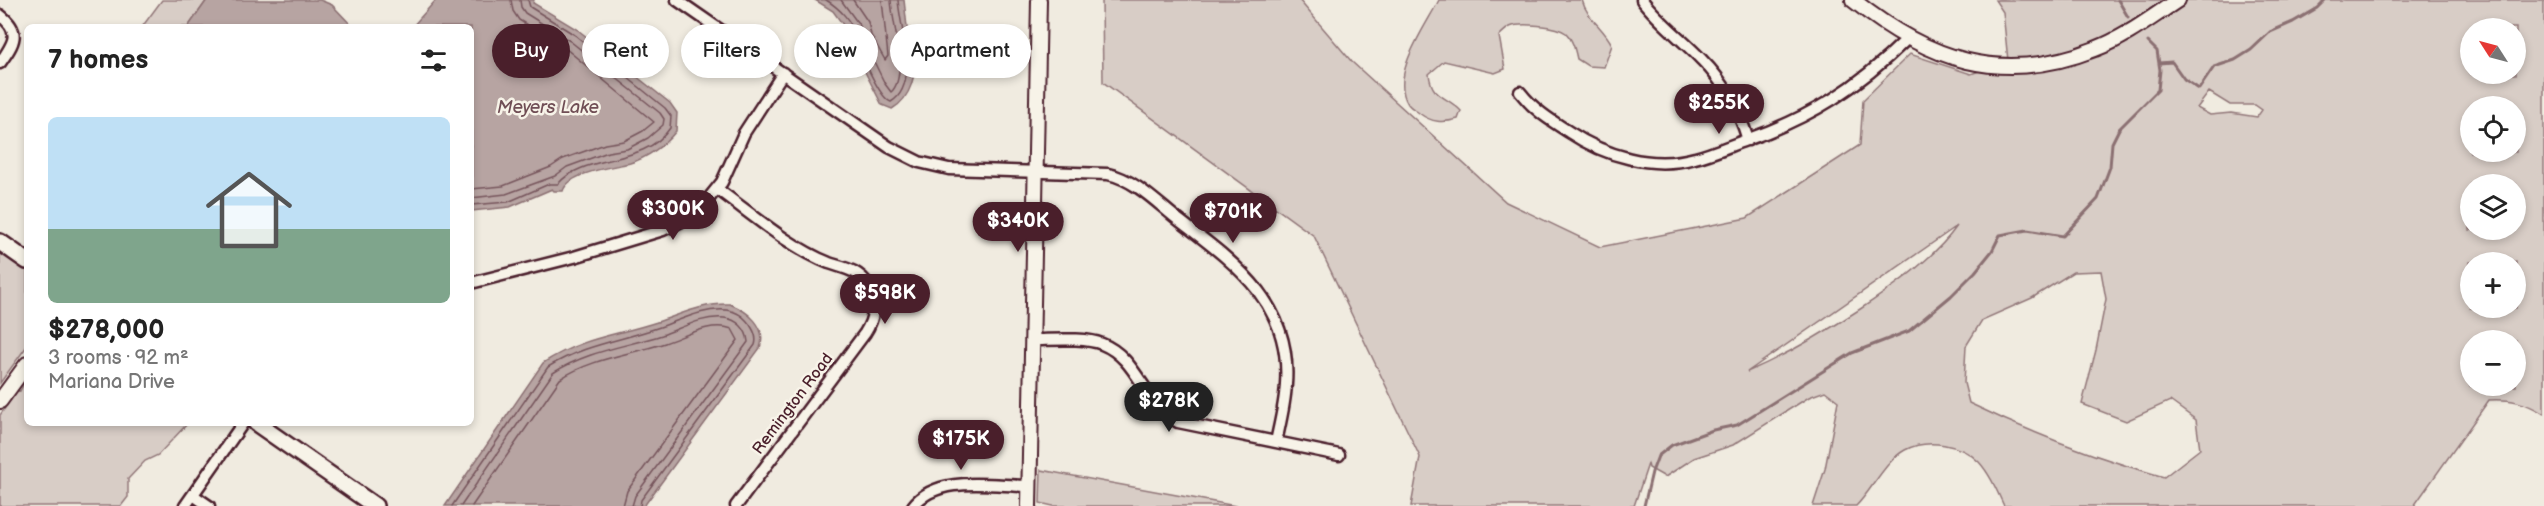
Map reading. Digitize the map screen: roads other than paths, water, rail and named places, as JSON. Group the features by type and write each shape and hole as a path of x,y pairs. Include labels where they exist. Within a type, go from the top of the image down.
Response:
{"main road":[{"path":"0,242 24,259"},
{"path":"260,426 375,506"}],"street":[{"path":"677,0 889,147 919,162 949,169 1108,174 1125,179 1245,273 1268,304 1282,338 1286,356 1286,383 1276,442"},
{"path":"1029,506 1039,0"},
{"path":"1642,0 1666,27 1704,62 1721,83 1739,115 1748,140"},
{"path":"1853,0 1906,39 1939,54 1965,60 2017,66 2043,63 2096,49 2118,39 2178,0"},
{"path":"0,15 11,25 14,32 12,45 0,63"},
{"path":"1520,92 1543,116 1598,149 1627,158 1651,161 1685,160 1796,122 1858,84 1906,39"},
{"path":"474,282 508,275 663,230 686,219 723,182 744,133 783,73"},
{"name":"Remington Road","path":"717,189 798,247 856,273 869,286 874,305 870,324 865,333 736,506"},
{"path":"1032,340 1101,344 1124,359 1159,408 1170,418 1190,425 1339,455"},
{"path":"0,401 24,368"},
{"path":"185,506 241,426"},
{"path":"912,506 932,489 952,485 1029,486"},
{"path":"193,495 209,506"}],"water":[{"path":"207,0 320,0 332,5 350,24 190,24"},
{"name":"Meyers Lake","path":"436,0 534,0 533,3 568,24 492,24 492,78 570,78 570,25 582,33 582,78 638,78 670,103 677,113 676,131 661,146 643,158 582,175 574,179 563,191 552,189 510,207 474,211 474,24 415,24"},
{"path":"815,0 904,0 907,24 890,24 890,78 913,78 904,99 892,109 882,105 868,78 878,78 878,24 842,24 833,11"},
{"path":"730,304 749,315 759,326 762,340 760,348 644,506 445,506 543,363 585,342 702,307"}],"waterway":[{"path":"2118,0 2128,17"},
{"path":"2159,63 2172,62 2184,79 2199,89 2214,67 2235,60 2251,50 2270,32 2293,22 2317,8 2325,0"},
{"path":"1644,506 1658,456 1672,445 1713,430 1737,425 1852,353 1909,331 1951,296 1975,272 1992,251 2000,235 2027,230 2063,236 2098,199 2110,167 2112,143 2119,129 2158,90 2160,70 2157,51 2148,42"}]}
